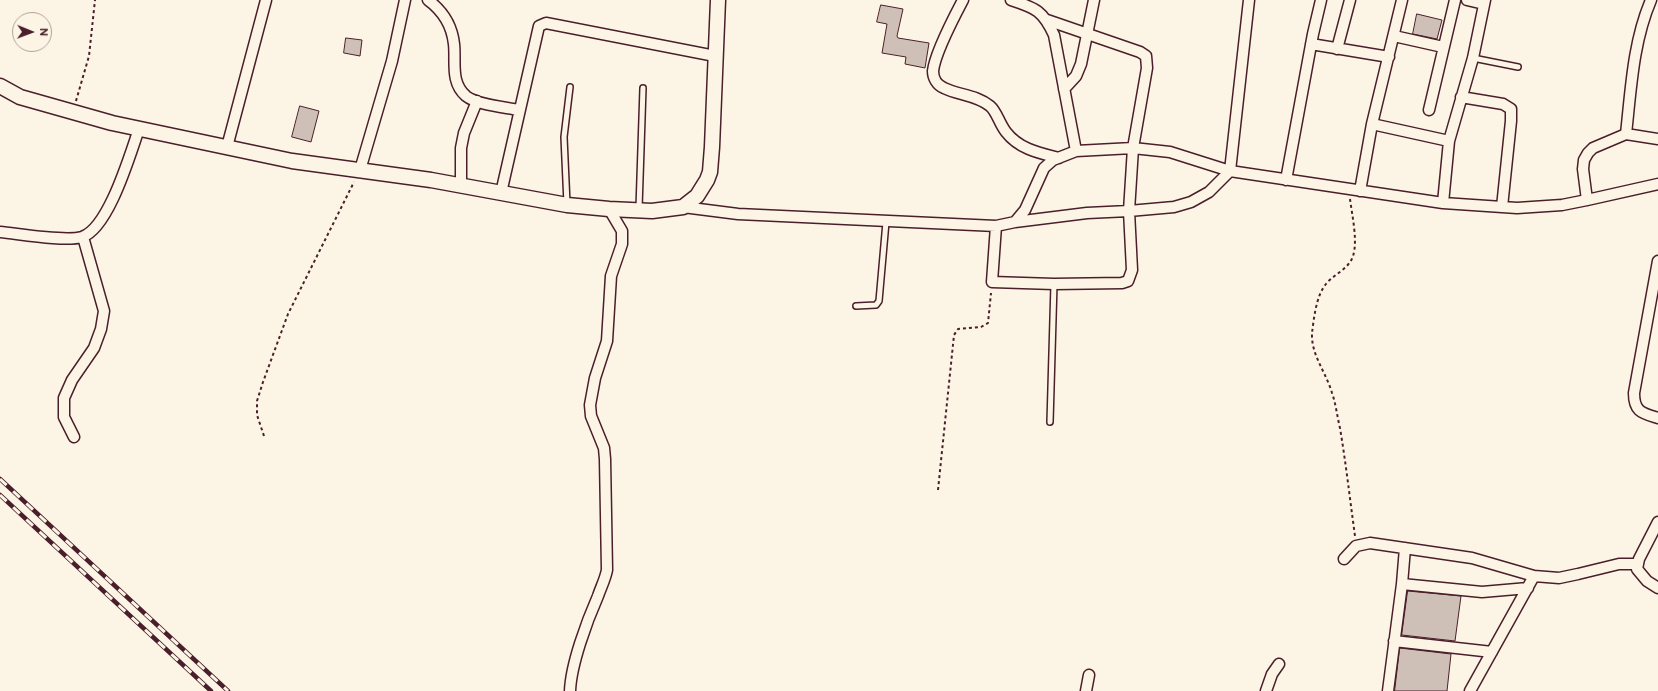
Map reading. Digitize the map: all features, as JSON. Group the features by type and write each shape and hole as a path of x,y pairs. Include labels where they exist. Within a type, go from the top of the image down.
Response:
{"street":[{"path":"227,147 266,0"},
{"path":"360,170 392,61 405,0"},
{"path":"428,0 442,13 450,25 454,43 455,77 458,88 466,96 477,101 519,110"},
{"path":"683,207 697,196 704,187 710,172 718,0"},
{"path":"963,0 936,60 933,72 938,84 943,88 987,103 993,108 1005,131 1013,140 1024,148 1059,158"},
{"path":"1011,0 1039,12 1047,20 1054,36 1076,151"},
{"path":"1064,89 1076,76 1081,64 1094,0"},
{"path":"0,86 20,97 72,112 292,161 461,186 567,205 639,210 683,207 738,214 996,226 1015,222 1087,213 1174,207 1191,202 1209,192 1230,171 1249,0"},
{"path":"1286,180 1311,44 1321,0"},
{"path":"1337,49 1350,0"},
{"path":"1360,191 1372,124 1402,0"},
{"path":"1429,110 1455,0"},
{"path":"1443,203 1448,141 1473,58 1485,2 1467,0"},
{"path":"1626,134 1636,47 1645,14 1651,0"},
{"path":"996,226 992,282 1054,284 1128,282 1132,270 1129,211 1133,148 1147,68 1146,56 1140,52 1047,20"},
{"path":"501,193 538,26 546,23 715,56"},
{"path":"1394,36 1443,47"},
{"path":"1311,44 1389,57"},
{"path":"1461,97 1503,104 1511,109 1502,207"},
{"path":"461,186 461,148 464,133 477,101"},
{"path":"1372,124 1448,141"},
{"path":"0,232 66,238 83,236 99,224 112,203 139,128"},
{"path":"1587,200 1583,169 1584,160 1593,148 1626,134 1658,139"},
{"path":"1015,222 1025,210 1044,168 1053,160 1076,151 1133,148 1170,152 1230,171 1443,203 1517,208 1546,206 1587,200 1658,184"},
{"path":"570,691 576,658 604,583 607,570 605,459 600,438 591,416 590,405 595,378 607,341 611,276 622,244 622,232 609,209"},
{"path":"74,437 64,417 64,398 72,380 94,348 101,329 104,311 83,236"},
{"path":"1658,261 1656,285 1634,393 1634,402 1637,409 1644,414 1658,418"},
{"path":"1658,522 1637,564 1639,574 1658,588"},
{"path":"1344,559 1356,546 1370,543 1472,558 1534,576 1558,578 1619,564 1637,564"},
{"path":"1388,691 1402,584 1405,548"},
{"path":"1470,691 1534,576"},
{"path":"1402,584 1482,592 1528,588"},
{"path":"1394,641 1492,652"},
{"path":"1266,691 1272,674 1279,664"},
{"path":"1086,691 1089,675"}],"lane":[{"path":"1473,58 1518,67"},
{"path":"567,205 564,137 570,87"},
{"path":"639,210 643,88"},
{"path":"856,306 876,305 879,301 886,222"},
{"path":"1050,422 1054,284"}],"path":[{"path":"72,112 89,56 95,0"},
{"path":"264,436 257,415 257,401 263,382 288,314 360,170"},
{"path":"1349,190 1355,249 1353,257 1349,265 1327,283 1322,290 1318,299 1312,334 1313,348 1332,392 1335,404 1344,455 1356,546"},
{"path":"938,490 954,335 958,329 981,327 988,323 992,282"}],"building":[{"path":"881,5 903,9 897,36 898,38 929,43 925,68 905,64 906,57 882,53 887,24 877,22"},
{"path":"1417,14 1442,20 1437,39 1413,34"},
{"path":"346,38 362,40 360,56 344,53"},
{"path":"300,106 319,111 311,142 292,137"},
{"path":"1408,591 1461,596 1455,641 1402,635"},
{"path":"1400,648 1451,654 1447,691 1395,691"}],"railway":[{"path":"0,479 228,691"},
{"path":"0,495 211,691"}]}
